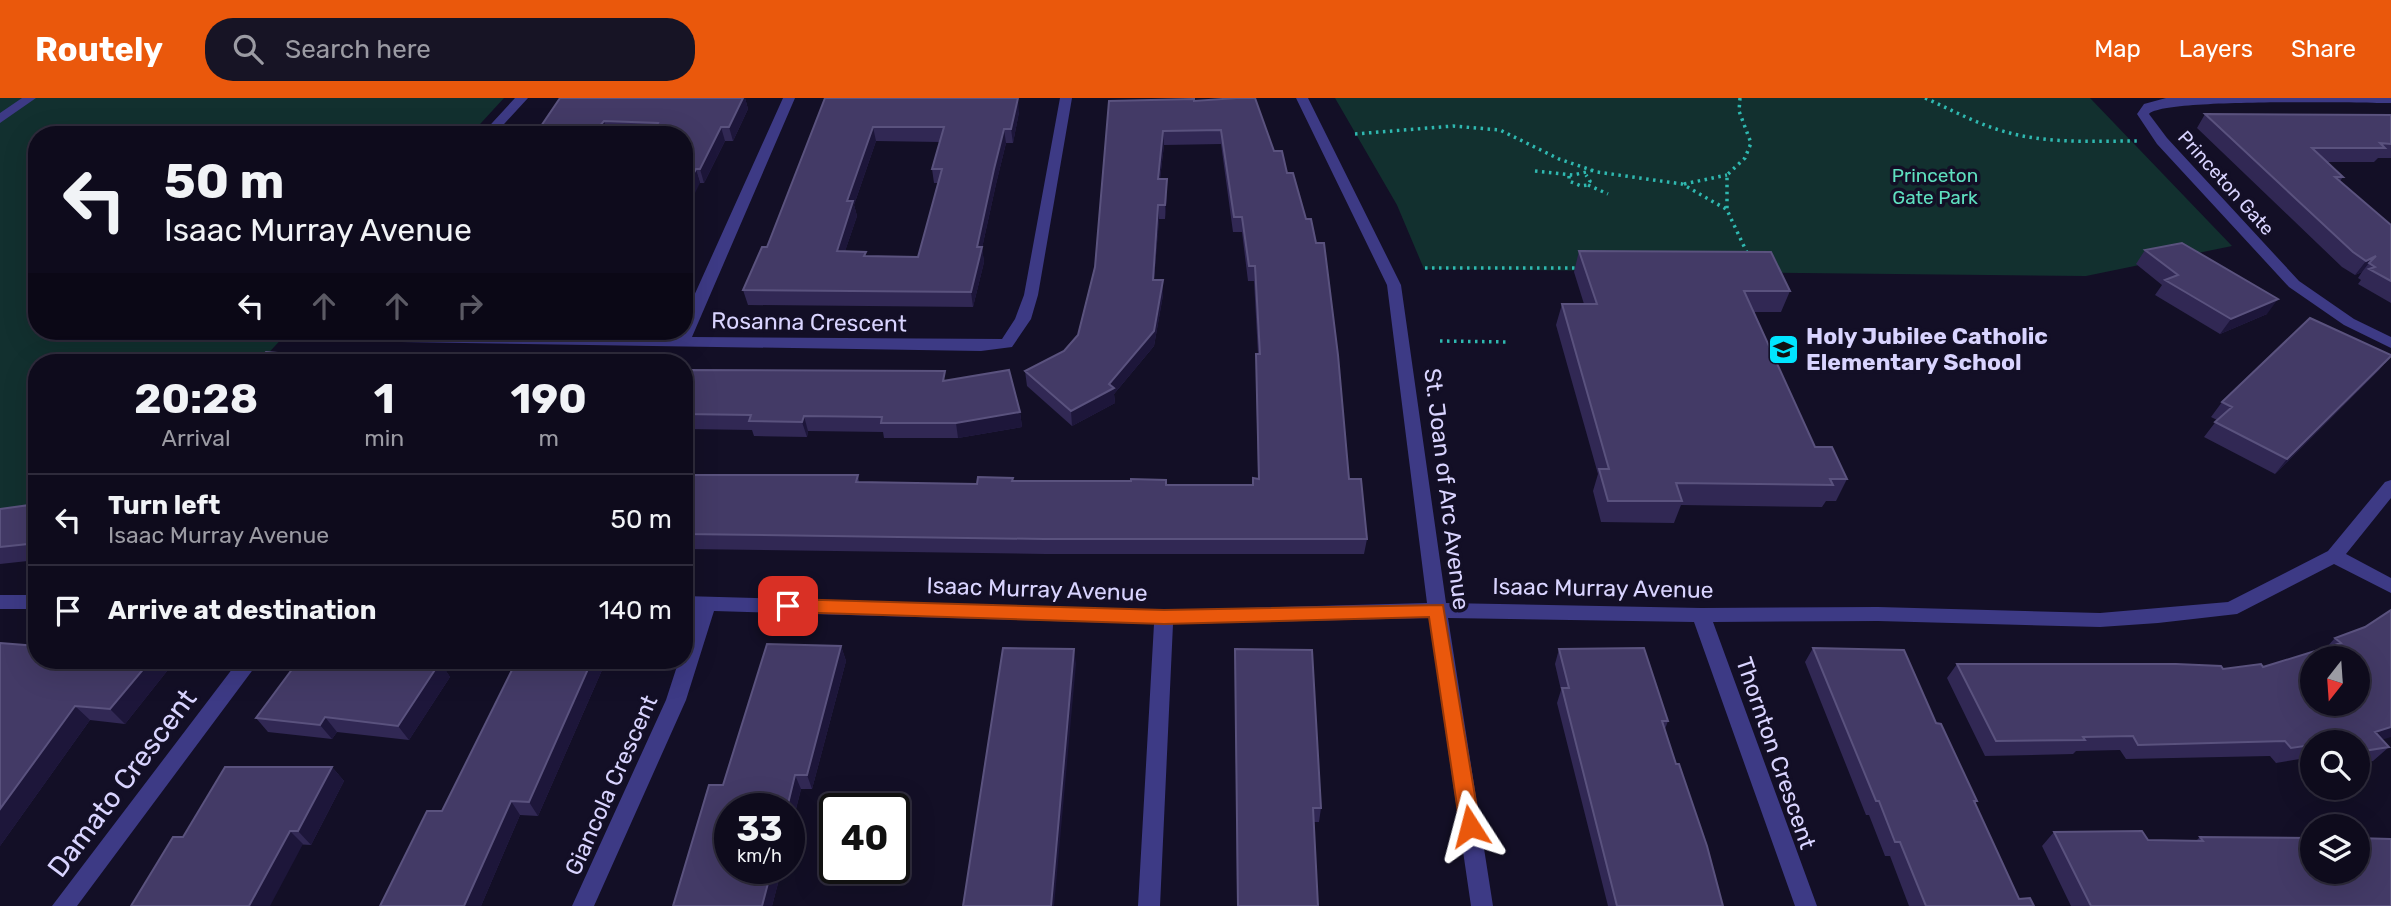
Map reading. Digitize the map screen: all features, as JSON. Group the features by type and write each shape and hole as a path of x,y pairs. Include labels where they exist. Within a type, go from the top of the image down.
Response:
{"street":[{"path":"0,119 30,98"},
{"path":"496,126 523,98"},
{"path":"693,316 789,98"},
{"name":"Rosanna Crescent","path":"541,340 981,346 1007,344 1023,319 1031,295 1066,98"},
{"name":"St. Joan of Arc Avenue","path":"1301,98 1394,285 1437,610 1482,906"},
{"name":"Princeton Gate","path":"2391,99 2216,98 2162,102 2148,107 2143,114 2162,141 2294,284 2349,322 2391,343"},
{"name":"Isaac Murray Avenue","path":"693,603 1164,617 1437,610 1701,615 1878,614 2100,620 2230,609 2252,600 2334,556 2391,486"},
{"path":"2334,556 2391,586"},
{"path":"0,602 28,602"},
{"name":"Giancola Crescent","path":"693,647 707,603"},
{"name":"Thornton Crescent","path":"1701,615 1806,906"},
{"path":"1149,906 1164,617"},
{"name":"Damato Crescent","path":"63,906 243,669"},
{"name":"Giancola Crescent","path":"583,906 676,700 686,669"}],"path":[{"path":"1354,134 1453,126 1500,130 1559,159 1592,170 1682,184 1727,175 1745,158 1751,143 1740,111 1740,98"},
{"path":"1925,98 1990,127 2021,135 2076,140 2162,141"},
{"path":"1569,176 1586,176 1592,170"},
{"path":"1535,171 1562,172 1569,176 1574,184 1588,185 1608,194"},
{"path":"1727,175 1727,210 1754,268"},
{"path":"1586,176 1590,181 1588,185"},
{"path":"1682,184 1727,210"},
{"path":"1424,268 1589,268"},
{"path":"1440,341 1510,342"}],"green space":[{"path":"0,98 504,98 478,126 28,126 28,340 281,340 267,354 28,354 28,506 0,509"},
{"name":"Princeton Gate Park","path":"1335,98 2090,98 2232,246 2086,276 1424,269 1397,205"}],"building":[{"path":"560,98 743,98 729,127 721,127 700,169 696,169 693,174 693,126 604,121 600,126 541,126"},
{"path":"825,98 1018,98 1011,129 1004,129 994,169 977,247 982,247 971,292 743,290 762,247 767,247","holes":["873,127 944,127 932,169 942,169 918,257 864,256 866,252 837,251 853,201 847,201"]},
{"path":"1255,98 1274,151 1282,151 1287,173 1293,173 1306,219 1311,219 1316,243 1324,243 1338,355 1349,479 1361,479 1367,539 1044,539 693,534 693,475 858,475 856,482 977,484 978,477 1013,478 1012,481 1131,479 1166,480 1166,485 1253,485 1253,478 1259,479 1256,354 1260,354 1255,266 1249,266 1242,217 1234,217 1221,130 1163,131 1158,179 1167,179 1165,205 1158,205 1153,280 1163,280 1154,331 1109,384 1114,388 1071,411 1025,371 1064,351 1078,335 1095,267 1109,101"},
{"path":"2205,114 2391,115 2391,144 2380,143 2385,148 2312,148 2343,177 2335,177 2391,225 2391,281 2369,269 2375,267 2369,263 2376,256 2366,261 2353,252"},
{"path":"2182,243 2278,299 2231,319 2165,280 2178,275 2145,250"},
{"path":"1579,251 1771,252 1790,291 1744,291 1815,447 1832,447 1847,479 1830,479 1833,485 1676,483 1682,501 1608,501 1599,469 1609,469 1562,304 1597,304"},
{"path":"2310,318 2391,356 2287,459 2215,422 2232,407 2222,402"},
{"path":"693,370 945,371 943,381 1009,370 1020,412 956,423 881,423 882,417 804,416 802,422 749,421 751,415 693,414"},
{"path":"28,505 28,544 0,547 0,509"},
{"path":"2391,610 2391,727 2375,732 2389,747 2370,750 2370,730 2300,730 2300,747 2291,748 2285,741 2138,745 2133,736 2083,737 2085,740 1996,741 1957,664 2176,664 2221,666 2223,669 2261,664 2263,667 2300,656 2300,716 2370,716 2370,646 2331,646 2341,643 2335,638 2365,627"},
{"path":"0,643 28,645 28,669 143,669 110,709 75,706 0,809"},
{"path":"767,644 841,646 807,775 795,775 791,793 714,793 714,884 768,884 762,906 673,906 709,785 723,785"},
{"path":"1003,648 1074,649 1051,906 963,906"},
{"path":"1644,648 1668,721 1662,721 1707,846 1723,906 1617,906 1562,688 1569,688 1559,649"},
{"path":"1813,648 1904,650 1936,723 1941,724 1977,801 1974,801 2019,899 2030,898 2034,906 1926,906 1900,842 1895,842 1879,801 1876,801"},
{"path":"1235,649 1312,650 1321,808 1313,808 1318,906 1238,906"},
{"path":"292,669 435,669 398,726 325,717 320,725 256,718"},
{"path":"513,669 588,669 529,802 511,801 464,906 380,906 427,811 442,811"},
{"path":"225,767 332,767 298,831 290,831 249,906 131,906 173,837 183,837"},
{"path":"2142,831 2148,840 2203,841 2200,837 2300,838 2300,884 2370,884 2370,838 2391,839 2391,906 2091,906 2054,832"}],"place":[{"name":"Holy Jubilee Catholic Elementary School","path":"1783,349"}],"route":[{"path":"788,606 1164,617 1437,610 1470,826"}]}
